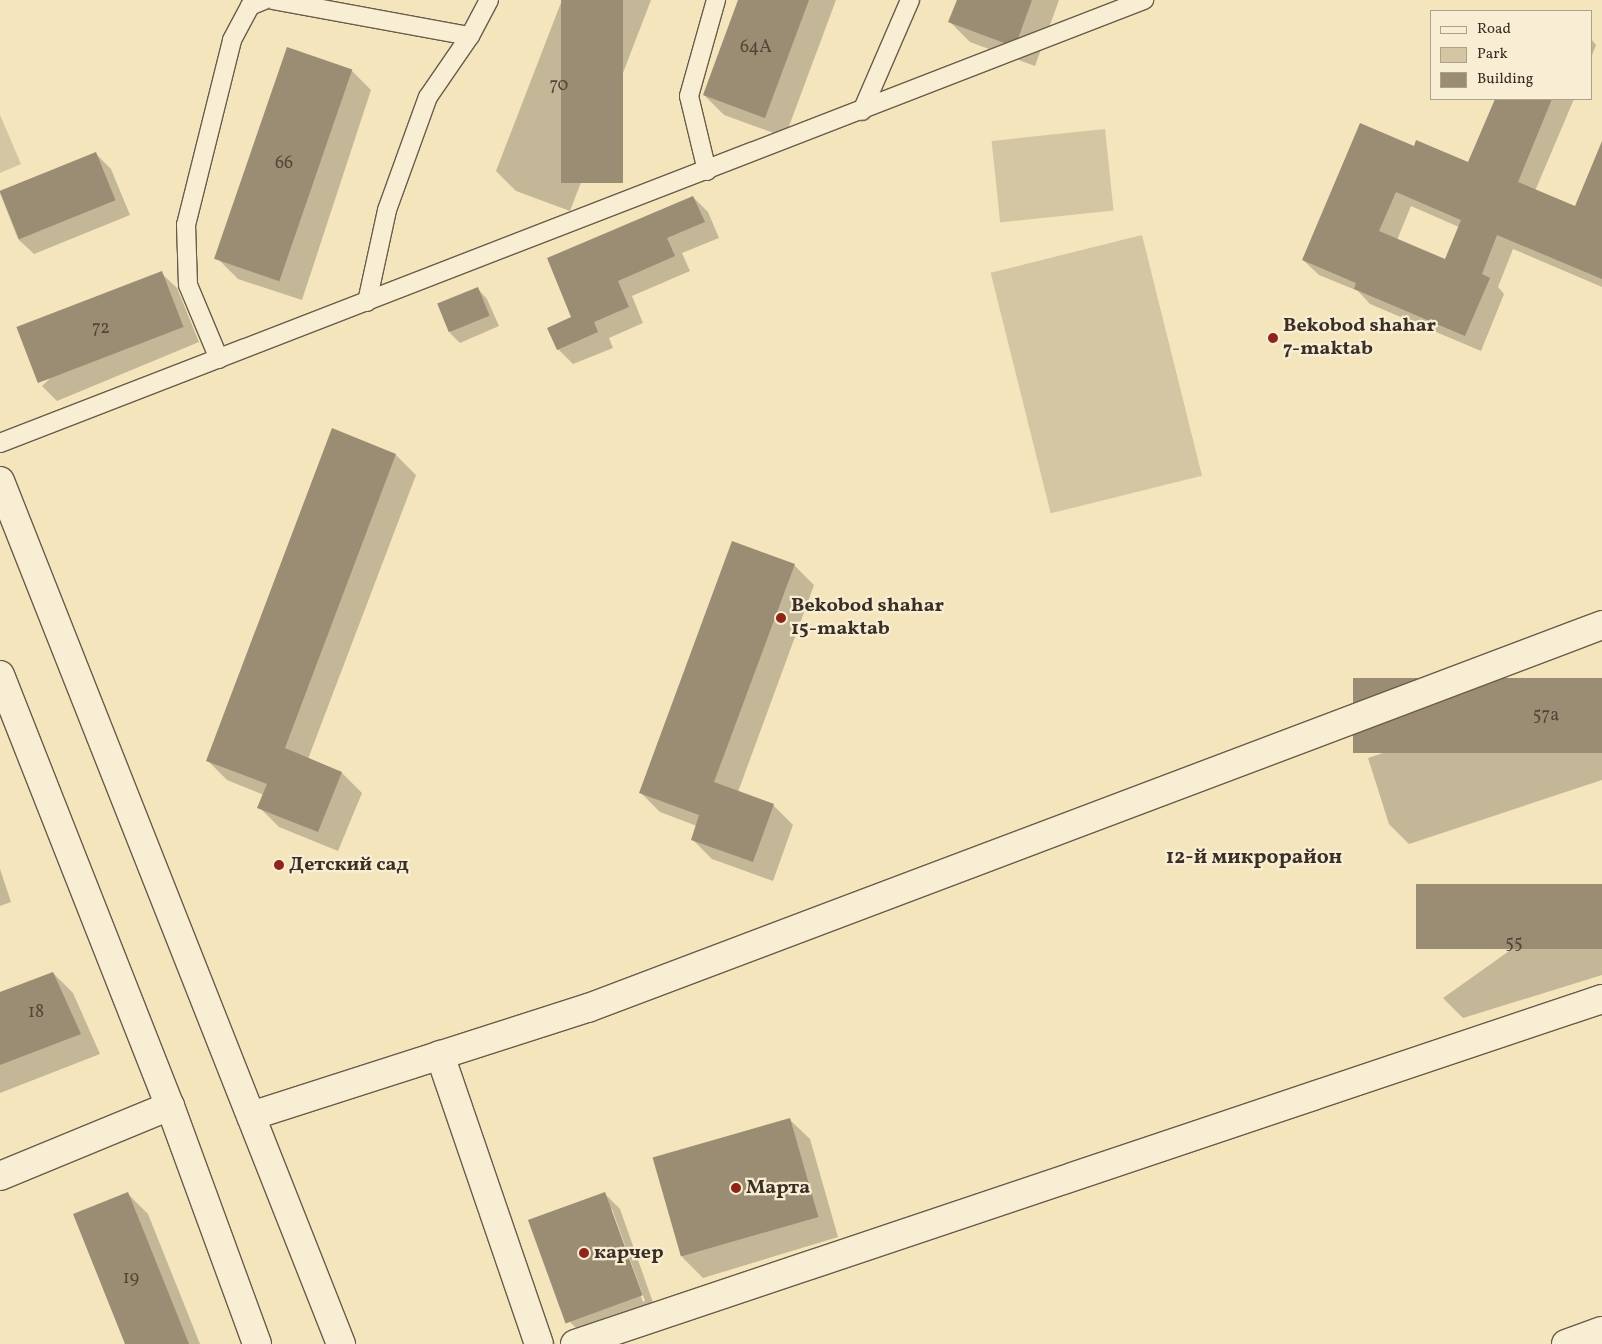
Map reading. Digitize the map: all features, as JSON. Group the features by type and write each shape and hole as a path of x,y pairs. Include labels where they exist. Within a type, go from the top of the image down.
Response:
{"street":[{"path":"0,482 341,1344"},
{"path":"251,1116 588,1008 1602,625"},
{"path":"0,675 170,1106 257,1344"},
{"path":"576,1344 1602,999"},
{"path":"440,1055 539,1344"},
{"path":"0,1176 170,1106"},
{"path":"1566,1344 1602,1331"}],"lane":[{"path":"219,359 188,285 186,226 232,40 250,6 264,0"},
{"path":"273,0 470,36"},
{"path":"366,302 387,210 428,97 470,36 489,0"},
{"path":"706,171 689,96 716,0"},
{"path":"862,111 910,0"},
{"path":"0,443 862,111 1111,7 1144,0"}],"green space":[{"path":"0,115 21,164 0,173"},
{"path":"1105,129 1114,211 1000,222 992,141"},
{"path":"1142,235 1202,476 1051,513 991,273"}],"building":[{"path":"561,0 623,0 623,183 561,183"},
{"path":"738,0 809,0 765,118 703,95"},
{"path":"957,0 1032,0 1015,47 948,22"},
{"path":"287,47 352,69 279,281 214,259"},
{"path":"1495,100 1552,100 1518,182 1575,206 1602,141 1602,279 1497,235 1482,274 1490,278 1465,336 1354,289 1356,283 1302,260 1360,123 1414,146 1416,140 1468,162","holes":["1396,192 1461,220 1445,259 1379,231"]},
{"path":"96,152 115,200 19,239 0,191"},
{"path":"693,196 705,222 667,238 675,256 618,281 629,307 594,322 598,332 557,350 547,328 571,317 547,258"},
{"path":"162,271 184,327 38,383 16,327"},
{"path":"478,287 490,316 449,332 437,303"},
{"path":"332,428 396,454 285,748 342,772 318,832 257,808 267,784 206,761"},
{"path":"732,541 795,564 714,782 774,804 753,862 691,840 699,815 639,793"},
{"path":"1353,678 1602,678 1602,753 1353,753"},
{"path":"1416,884 1602,884 1602,949 1416,949"},
{"path":"53,972 81,1034 0,1065 0,992"},
{"name":"Марта","path":"790,1118 818,1217 681,1256 653,1157"},
{"path":"128,1192 189,1344 125,1344 73,1214"},
{"name":"карчер","path":"605,1192 643,1295 566,1323 528,1220"}],"place":[{"name":"Bekobod shahar 7-maktab","path":"1273,338"},
{"name":"Bekobod shahar 15-maktab","path":"781,618"},
{"name":"Детский сад","path":"279,865"},
{"name":"Марта","path":"736,1188"},
{"name":"карчер","path":"584,1253"}],"district":[{"name":"12-й микрорайон","path":"1254,858"}]}
